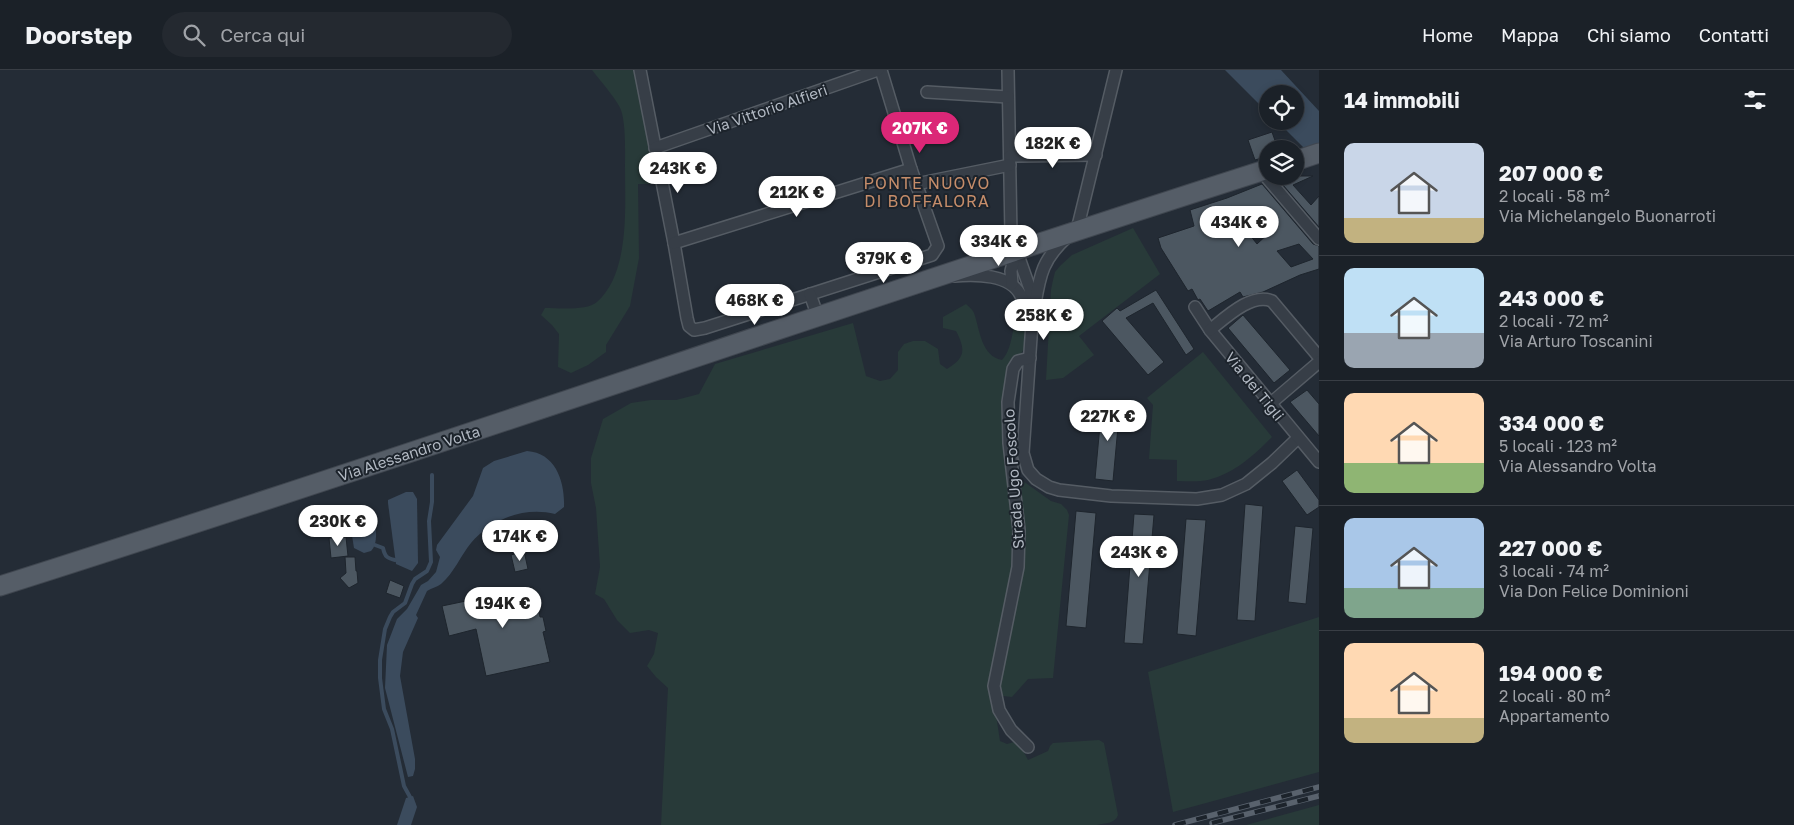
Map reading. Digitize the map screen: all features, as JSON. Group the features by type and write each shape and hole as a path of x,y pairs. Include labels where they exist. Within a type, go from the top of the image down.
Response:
{"main road":[{"path":"1304,157 1319,153"},
{"name":"Via Alessandro Volta","path":"0,586 165,534 1076,230 1259,172"}],"street":[{"path":"640,70 687,318 689,326 694,330 932,255 938,246 911,169 880,70"},
{"name":"Via Vittorio Alfieri","path":"655,148 880,70"},
{"path":"1008,70 1011,235 1030,289 1032,323"},
{"path":"1116,70 1076,230 1059,244 1046,262 1039,279 1032,323 1023,453 1028,470 1036,479 1049,487 1059,490 1112,496 1196,499 1222,495 1253,479 1298,438"},
{"path":"927,92 1008,97"},
{"path":"916,184 1010,161 1096,156"},
{"path":"674,243 911,169"},
{"path":"1276,185 1319,239"},
{"path":"1012,284 1011,271 1016,251"},
{"path":"928,280 957,276 998,278 1012,284 1021,295 1032,323"},
{"path":"810,294 818,317"},
{"path":"1210,330 1228,315 1249,302 1259,298 1266,299 1272,301 1319,357"},
{"name":"Via dei Tigli","path":"1195,307 1210,330 1319,462"},
{"name":"Strada Ugo Foscolo","path":"1028,747 1011,730 999,710 994,686 1018,567 1019,530 1009,443 1008,402 1013,369 1018,361 1030,358"},
{"path":"1270,403 1319,362"}],"shaded area":[{"path":"592,70 636,70 659,184 638,184 639,258 630,306 606,345 606,352 588,365 571,373 558,367 559,334 541,315 545,308 580,308 592,305 608,290 620,257 625,220 623,116 616,101"},
{"path":"1133,228 1160,274 1079,336 1094,355 1063,378 1046,380 1051,290 1055,272 1072,255"},
{"path":"966,304 974,313 985,348 995,358 1002,360 1008,350 1018,315 1024,318 1026,344 1011,364 1016,476 1051,501 1061,504 1069,515 1053,678 1028,679 1012,697 990,698 996,715 1000,741 1007,744 1018,741 1028,760 1048,751 1053,743 1099,740 1104,743 1117,818 1109,823 1097,825 661,825 668,688 647,666 654,654 658,633 649,630 630,633 617,620 604,599 595,594 600,567 596,508 591,483 591,458 603,419 631,403 651,400 676,400 699,394 715,364 853,323 866,376 880,381 890,379 898,370 898,352 904,344 913,341 925,341 938,349 940,364 947,369 960,357 962,348 956,331 943,328 943,317"},
{"path":"1203,352 1272,437 1251,457 1227,473 1204,481 1177,481 1177,460 1149,459 1153,405 1147,398"},
{"path":"1319,617 1319,772 1173,812 1148,672"},
{"path":"1319,805 1319,825 1246,825"}],"water":[{"path":"1225,70 1281,70 1295,85 1259,85 1259,104"},
{"path":"1304,95 1319,111 1319,163 1304,148 1304,140 1296,140 1286,130 1304,130"},
{"path":"527,451 545,457 557,470 563,488 564,507 555,514 532,512 509,516 488,527 471,543 446,580 427,591 416,615 418,618 403,652 400,676 415,759 413,776 408,777 385,688 387,645 397,619 407,609 421,585 428,581 436,572 440,557 436,550 437,545 473,496 483,468 494,461"},
{"path":"406,492 413,492 417,499 418,563 412,571 396,564 388,503 388,500"},
{"path":"367,506 375,522 376,535 374,547 371,551 364,553 354,548 349,517 355,509"},
{"path":"413,796 417,807 411,825 397,825 406,798"}],"building":[{"path":"1272,132 1275,140 1259,140 1259,159 1255,160 1248,140"},
{"path":"1304,176 1313,176 1304,180"},
{"path":"1263,185 1313,244 1319,246 1319,269 1300,275 1263,292 1243,297 1240,292 1208,311 1200,299 1198,300 1192,289 1188,291 1161,248 1158,238 1194,226 1190,210","holes":["1253,210 1271,231 1257,244 1235,216","1299,244 1313,259 1291,267 1277,251"]},
{"path":"1283,185 1293,185 1311,205 1319,196 1319,227"},
{"path":"1156,290 1194,349 1186,355 1153,303 1126,318 1164,362 1148,375 1102,321 1117,308 1120,311"},
{"path":"1243,315 1290,370 1274,383 1228,328"},
{"path":"1307,390 1319,404 1319,436 1290,402"},
{"path":"1102,403 1120,405 1113,481 1095,479"},
{"path":"1297,470 1319,500 1319,507 1307,515 1282,481"},
{"path":"1245,504 1263,506 1255,621 1237,620"},
{"path":"1076,511 1096,513 1086,628 1066,626"},
{"path":"1134,514 1154,515 1143,644 1124,643"},
{"path":"1186,519 1206,520 1196,636 1177,634"},
{"path":"1295,526 1313,528 1306,604 1288,602"},
{"path":"346,537 348,556 331,558 329,538"},
{"path":"524,551 528,569 515,572 511,555"},
{"path":"345,557 355,557 357,571 358,583 349,588 340,578 346,573"},
{"path":"390,580 404,586 400,598 386,593"},
{"path":"533,587 540,617 543,617 546,631 543,632 550,662 486,676 476,629 449,636 442,606"}],"waterway":[{"path":"410,797 404,786 392,729 384,709 380,660 385,629 390,617 393,612 405,603 415,579 427,571 431,562 429,521 432,502 432,475"},
{"path":"375,545 383,548 387,557 395,560"}],"railway":[{"path":"1175,825 1319,787"},
{"path":"1212,823 1319,796"}],"district":[{"name":"PONTE NUOVO DI BOFFALORA","path":"927,192"}]}
